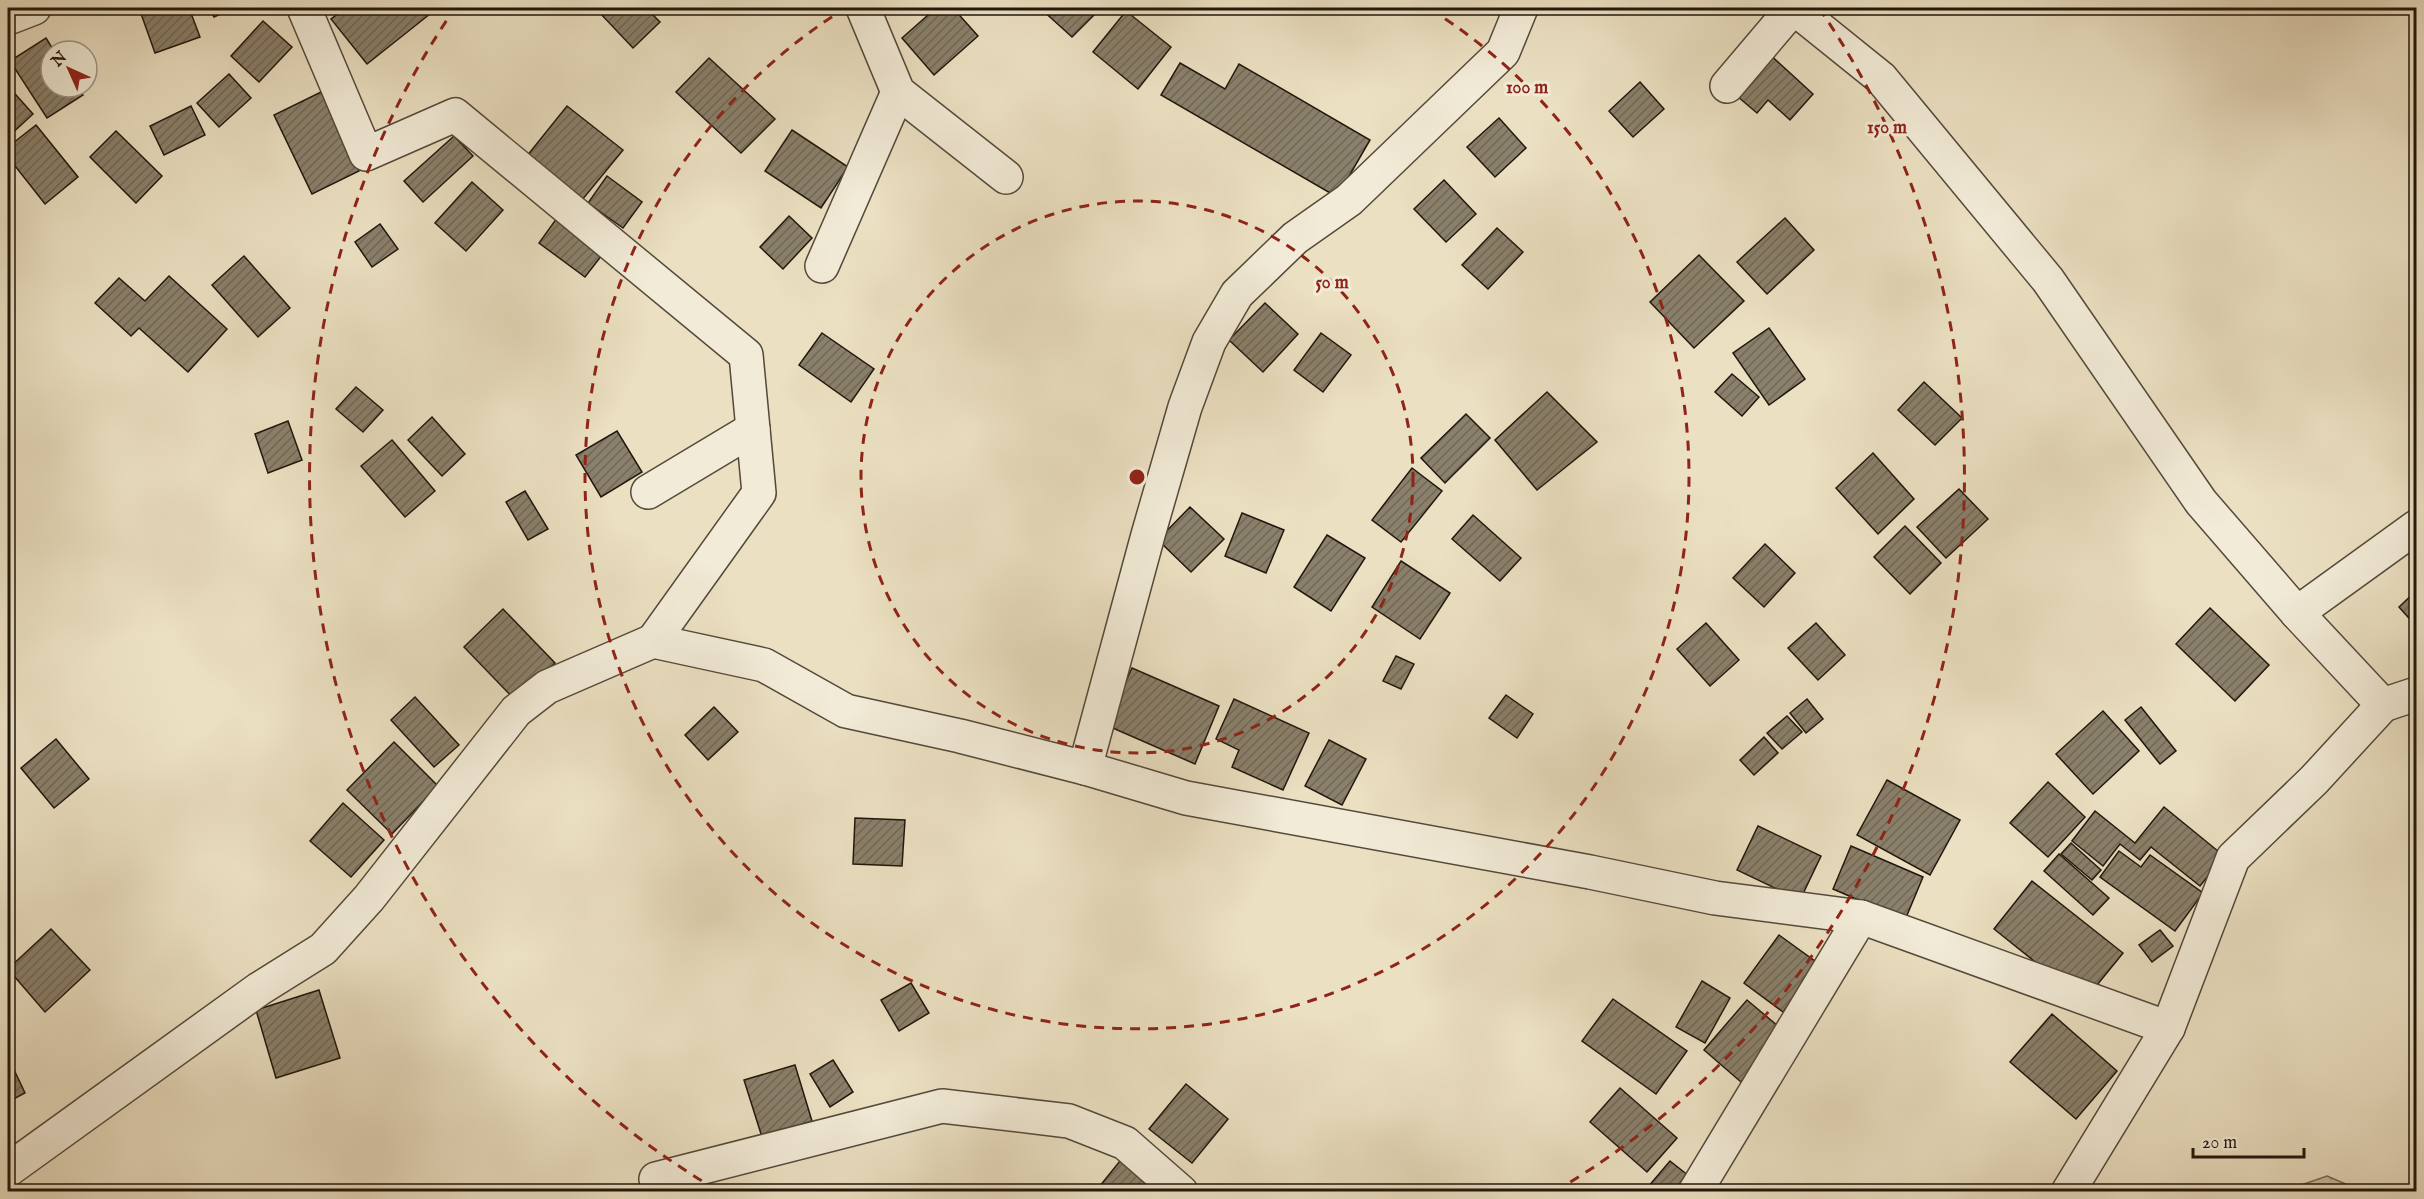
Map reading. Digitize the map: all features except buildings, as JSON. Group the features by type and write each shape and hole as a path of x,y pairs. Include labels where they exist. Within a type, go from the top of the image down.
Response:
{"street":[{"path":"8,18 33,8"},
{"path":"8,1170 259,989 322,950 369,898 516,711 547,687 653,641 759,493 746,355 454,115 366,154 304,8"},
{"path":"863,8 898,92 1006,177"},
{"path":"1085,768 1182,417 1209,342 1237,294 1295,238 1349,200 1503,52 1521,8"},
{"path":"1726,86 1794,8 1881,78 2048,280 2201,502 2298,613 2383,705"},
{"path":"822,266 898,92"},
{"path":"648,492 753,429"},
{"path":"2298,613 2416,527"},
{"path":"653,641 764,664 846,711 960,736 1085,768 1186,798 1590,872 1715,898 1861,917 2168,1028"},
{"path":"2068,1191 2168,1028 2233,858 2314,780 2383,705 2416,694"},
{"path":"1695,1191 1861,917"},
{"path":"656,1179 942,1106 1069,1121 1125,1143 1181,1191"}],"shaded area":[{"path":"2327,1176 2362,1191 2284,1191"}]}
